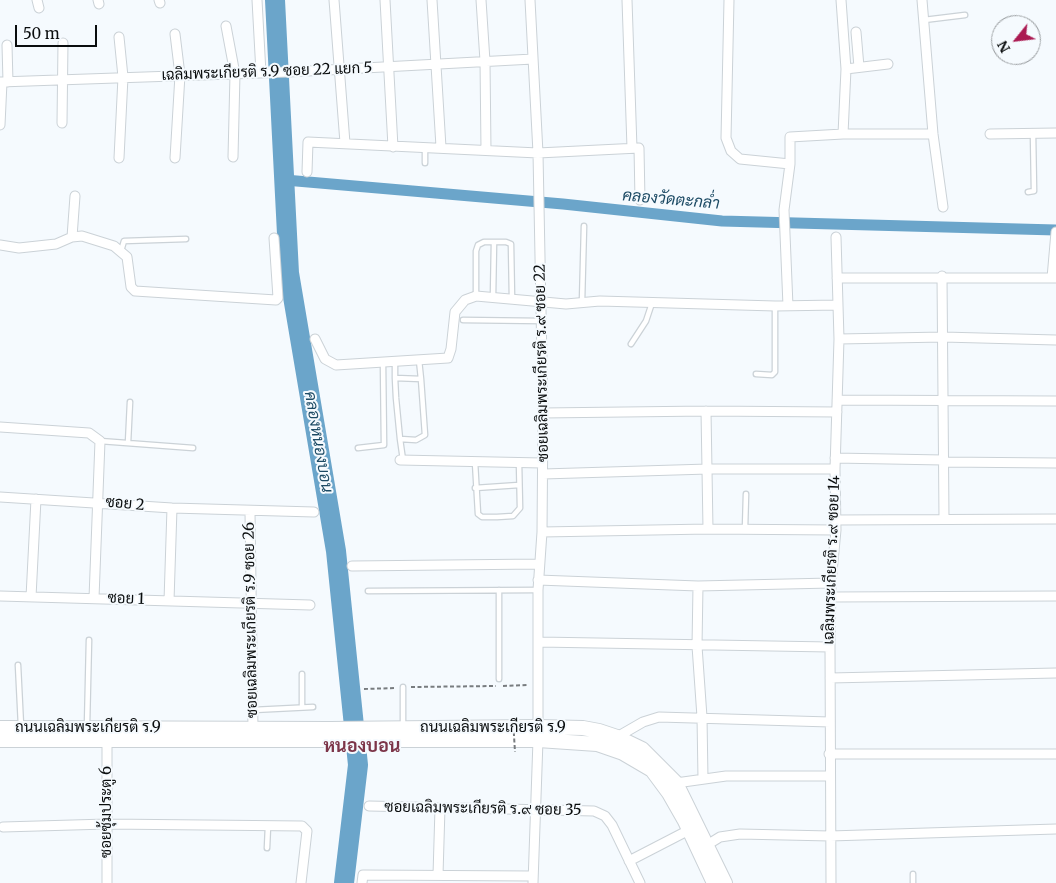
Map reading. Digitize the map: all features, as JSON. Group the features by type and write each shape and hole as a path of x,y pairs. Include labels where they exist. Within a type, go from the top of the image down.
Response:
{"main road":[{"name":"ถนนเฉลิมพระเกียรติ ร.9","path":"0,728 330,729 365,734 538,734 582,728 617,737 642,749 676,783 725,883"},
{"name":"ถนนเฉลิมพระเกียรติ ร.9","path":"0,740 342,741 365,734 403,728 538,734 597,744 623,753 652,770 669,793 714,883"}],"street":[{"path":"257,0 264,73"},
{"path":"334,0 345,143"},
{"path":"385,0 393,147"},
{"path":"432,0 441,147"},
{"path":"481,0 485,62 486,150"},
{"name":"ซอยเฉลิมพระเกียรติ ร.๙ ซอย 22","path":"530,0 538,153 537,187 540,220 543,413 542,532 538,585 538,734 533,879"},
{"path":"627,0 632,148"},
{"path":"729,0 726,138 731,152 740,159 790,164"},
{"path":"841,0 846,69 843,134"},
{"path":"922,0 933,134 943,207"},
{"path":"226,26 236,74 233,157"},
{"path":"856,32 859,67"},
{"path":"175,34 180,75 175,158"},
{"path":"119,37 123,77 119,158"},
{"path":"62,124 63,43"},
{"path":"0,125 8,45"},
{"name":"เฉลิมพระเกียรติ ร.9 ซอย 22 แยก 5","path":"4,82 289,72 533,59"},
{"path":"846,69 888,64"},
{"path":"990,134 1056,133"},
{"path":"788,306 784,210 790,164 790,137 843,134 933,134"},
{"path":"307,172 308,142 538,153 639,148 640,200"},
{"path":"72,237 75,196"},
{"path":"0,245 19,248 56,244 72,237 82,236 121,251 127,256 131,287 135,291 276,300 278,298 274,238"},
{"path":"837,278 942,276 1054,278 1055,236"},
{"name":"เฉลิมพระเกียรติ ร.๙ ซอย 14","path":"831,883 830,647 831,583 836,525 835,458 839,339 836,237"},
{"path":"942,276 944,519"},
{"path":"315,339 325,359 336,366 450,357 455,312 465,300 476,296 542,302 582,303 838,305"},
{"path":"839,339 943,337 1056,340"},
{"path":"837,400 1056,401"},
{"path":"706,411 708,529"},
{"path":"543,413 837,412"},
{"path":"0,427 89,433 100,441 94,598"},
{"path":"835,458 1056,463"},
{"path":"402,460 542,462"},
{"path":"543,474 708,469 835,469"},
{"name":"ซอย 2","path":"0,497 250,512 314,512"},
{"path":"31,597 36,499"},
{"path":"170,601 172,508"},
{"name":"ซอยเฉลิมพระเกียรติ ร.9 ซอย 26","path":"250,512 253,729"},
{"path":"542,532 745,529 944,519 1056,518"},
{"path":"352,566 540,564"},
{"path":"538,585 698,586 831,583"},
{"path":"698,586 697,646 702,717 703,779"},
{"name":"ซอย 1","path":"0,596 310,605"},
{"path":"831,597 1056,596"},
{"path":"538,642 830,647"},
{"path":"830,678 1056,673"},
{"path":"617,737 643,722 659,717 830,722"},
{"name":"ซอยซุ้มประตู 6","path":"106,741 107,883"},
{"path":"829,754 1056,754"},
{"path":"676,783 726,776 830,776"},
{"name":"ซอยเฉลิมพระเกียรติ ร.๙ ซอย 35","path":"369,806 594,811 605,816 612,825 640,883"},
{"path":"438,875 440,808"},
{"path":"3,827 107,824 306,828 301,883"},
{"path":"707,845 720,837 740,834 830,836 1056,829"},
{"path":"629,861 689,830"},
{"path":"362,883 363,874 533,879"}],"lane":[{"path":"924,20 965,15"},
{"path":"1028,192 1034,191 1033,134"},
{"path":"425,147 425,163"},
{"path":"582,303 584,226"},
{"path":"121,251 124,242 186,239"},
{"path":"493,298 494,242"},
{"path":"476,296 476,248 480,243 506,242 511,244 512,299"},
{"path":"631,344 646,321 652,303"},
{"path":"756,374 772,375 775,372 775,306"},
{"path":"463,320 542,321"},
{"path":"395,360 402,460"},
{"path":"400,439 416,440 425,435 419,360"},
{"path":"358,448 384,445 383,361"},
{"path":"396,378 421,379"},
{"path":"128,443 130,402"},
{"path":"100,441 193,448"},
{"path":"476,461 475,488 478,514 482,517 513,516 520,508 519,461"},
{"path":"475,488 519,485"},
{"path":"745,529 746,494"},
{"path":"368,591 499,590 538,585"},
{"path":"499,590 500,679"},
{"path":"86,728 89,640"},
{"path":"18,665 21,728"},
{"path":"302,674 302,707"},
{"path":"403,687 403,728"},
{"path":"253,710 312,707"},
{"path":"267,848 268,826"},
{"path":"913,874 913,883"}],"path":[{"path":"364,689 538,685"},
{"path":"513,719 515,752"}],"waterway":[{"name":"คลองหนองบอน","path":"275,0 289,273 336,551 358,765 344,883"},
{"name":"คลองวัดตะกล่ำ","path":"285,180 563,204 722,221 1056,230"}],"district":[{"name":"หนองบอน","path":"362,747"}]}
